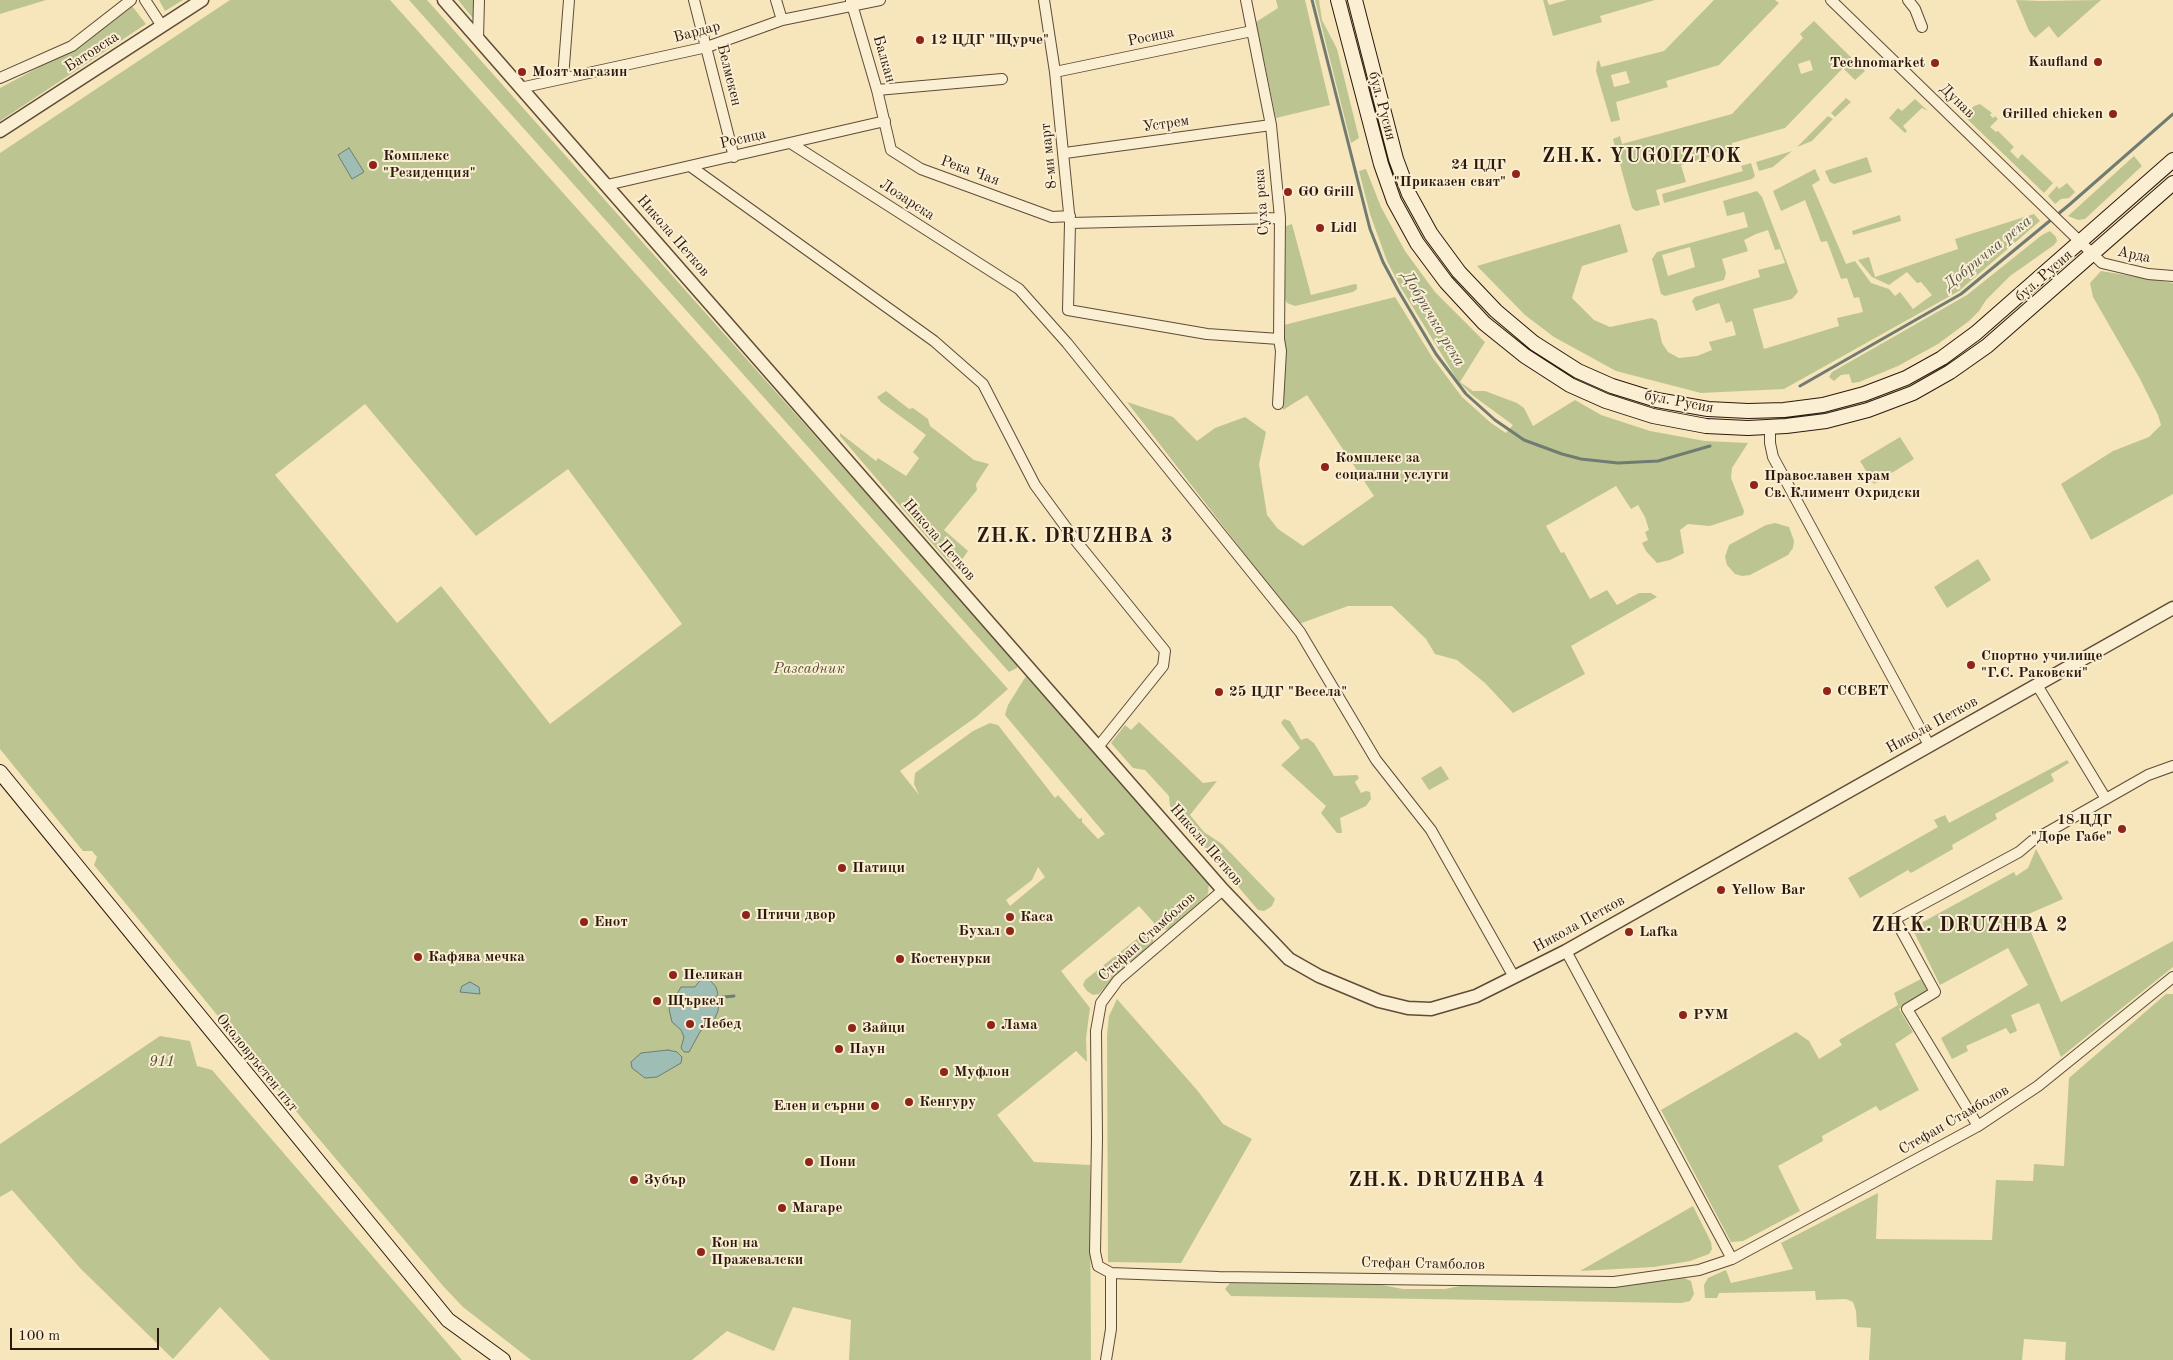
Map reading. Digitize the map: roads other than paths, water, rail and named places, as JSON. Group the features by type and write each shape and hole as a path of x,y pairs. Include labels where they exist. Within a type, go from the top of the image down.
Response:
{"main road":[{"name":"бул. Русия","path":"1338,0 1381,164 1394,201 1417,243 1446,282 1484,323 1524,356 1570,385 1606,401 1653,416 1706,426 1770,427 1826,421 1868,410 1913,393 1950,372 1986,346 2173,183"},
{"name":"бул. Русия","path":"1355,0 1396,159 1410,194 1431,234 1459,272 1496,311 1534,343 1578,371 1621,389 1657,400 1708,409 1748,411 1823,404 1864,394 1906,378 1976,334 2173,160"},
{"name":"Околовръстен път","path":"0,772 448,1320 503,1360"}],"street":[{"path":"0,78 72,46 131,0"},
{"path":"145,0 162,26"},
{"name":"Батовска","path":"0,131 202,0"},
{"name":"Никола Петков","path":"444,0 1223,890 1290,959 1318,976 1379,1001 1408,1008 1431,1009 1476,996 1566,951 2173,608"},
{"path":"478,38 479,0"},
{"path":"564,78 569,0"},
{"name":"Белмекен","path":"694,0 734,157"},
{"path":"776,0 782,20"},
{"name":"Вардар","path":"520,88 707,47 782,20 852,3 880,0"},
{"name":"8-ми март","path":"1044,0 1065,153 1070,220 1068,310 1207,334 1279,339"},
{"name":"Суха река","path":"1246,0 1271,125 1280,218 1279,339 1281,351 1278,404"},
{"name":"Дунав","path":"1830,0 2081,242 2092,255"},
{"path":"1908,0 1915,9 1922,27"},
{"name":"Балкан","path":"852,3 878,90 885,122"},
{"name":"Росица","path":"1055,72 1252,31"},
{"path":"878,90 1002,79"},
{"name":"Росица","path":"607,185 885,122"},
{"name":"Река Чая","path":"885,122 891,150 921,169 1052,217 1070,220 1280,218"},
{"name":"Устрем","path":"1065,153 1271,125"},
{"name":"Лозарска","path":"792,144 1005,282 1019,289 1067,343 1300,632 1376,760 1431,830 1514,977"},
{"path":"690,166 935,342 983,384 1035,485 1076,541 1160,642 1165,651 1163,666 1098,748"},
{"name":"Арда","path":"2092,255 2102,263 2148,274 2173,276"},
{"path":"1770,427 1773,457 1929,745"},
{"path":"2037,685 2106,799"},
{"path":"1978,1126 1907,1009 1935,992 1895,919 2019,852 2032,841 2148,775 2173,766"},
{"name":"Стефан Стамболов","path":"1223,890 1118,980 1101,1003 1096,1030 1095,1252 1098,1266 1111,1273 1219,1277 1614,1282 1699,1270 1732,1259 1978,1126 2038,1086 2173,977"},
{"path":"1566,951 1732,1259"},
{"path":"1106,1360 1110,1329 1111,1273"}],"water":[{"path":"349,148 364,172 352,179 338,155"},
{"path":"708,978 716,987 718,994 715,999 719,1001 718,1011 712,1025 701,1030 689,1052 684,1052 681,1048 684,1037 681,1030 672,1022 669,1009 681,987 695,987 701,979"},
{"path":"470,982 479,987 480,994 460,992 462,986"},
{"path":"668,1050 677,1052 682,1057 681,1063 657,1077 645,1078 632,1068 631,1062 641,1053"}],"waterway":[{"name":"Добричка река","path":"1312,0 1370,229 1383,262 1398,290 1436,354 1466,394 1495,420 1524,440 1581,459 1618,463 1658,461 1710,446"},
{"name":"Добричка река","path":"1800,386 1961,294 2069,205 2173,114"},
{"path":"715,998 734,996"}],"place":[{"name":"12 ЦДГ \"Щурче\"","path":"920,40"},
{"name":"Kaufland","path":"2098,62"},
{"name":"Technomarket","path":"1935,63"},
{"name":"Моят магазин","path":"522,72"},
{"name":"Grilled chicken","path":"2113,114"},
{"name":"Комплекс \"Резиденция\"","path":"373,165"},
{"name":"24 ЦДГ \"Приказен свят\"","path":"1516,174"},
{"name":"GO Grill","path":"1288,192"},
{"name":"Lidl","path":"1320,228"},
{"name":"Комплекс за социални услуги","path":"1325,467"},
{"name":"Православен храм Св. Климент Охридски","path":"1754,485"},
{"name":"Спортно училище \"Г.С. Раковски\"","path":"1971,665"},
{"name":"ССВЕТ","path":"1827,691"},
{"name":"25 ЦДГ \"Весела\"","path":"1219,692"},
{"name":"18 ЦДГ \"Доре Габе\"","path":"2122,829"},
{"name":"Патици","path":"842,868"},
{"name":"Yellow Bar","path":"1721,890"},
{"name":"Птичи двор","path":"746,915"},
{"name":"Каса","path":"1010,917"},
{"name":"Енот","path":"584,922"},
{"name":"Бухал","path":"1010,931"},
{"name":"Lafka","path":"1629,932"},
{"name":"Кафява мечка","path":"418,957"},
{"name":"Костенурки","path":"900,959"},
{"name":"Пеликан","path":"673,975"},
{"name":"Щъркел","path":"657,1001"},
{"name":"РУМ","path":"1683,1015"},
{"name":"Лебед","path":"690,1024"},
{"name":"Лама","path":"991,1025"},
{"name":"Зайци","path":"852,1028"},
{"name":"Паун","path":"839,1049"},
{"name":"Муфлон","path":"944,1072"},
{"name":"Кенгуру","path":"909,1102"},
{"name":"Елен и сърни","path":"875,1106"},
{"name":"Пони","path":"809,1162"},
{"name":"Зубър","path":"634,1180"},
{"name":"Магаре","path":"782,1208"},
{"name":"Кон на Пражевалски","path":"701,1252"}],"district":[{"name":"ZH.K. YUGOIZTOK","path":"1642,157"},
{"name":"ZH.K. DRUZHBA 3","path":"1075,537"},
{"name":"ZH.K. DRUZHBA 2","path":"1970,926"},
{"name":"ZH.K. DRUZHBA 4","path":"1447,1181"}],"park label":[{"name":"Разсадник","path":"809,669"},
{"name":"911","path":"162,1062"}]}
